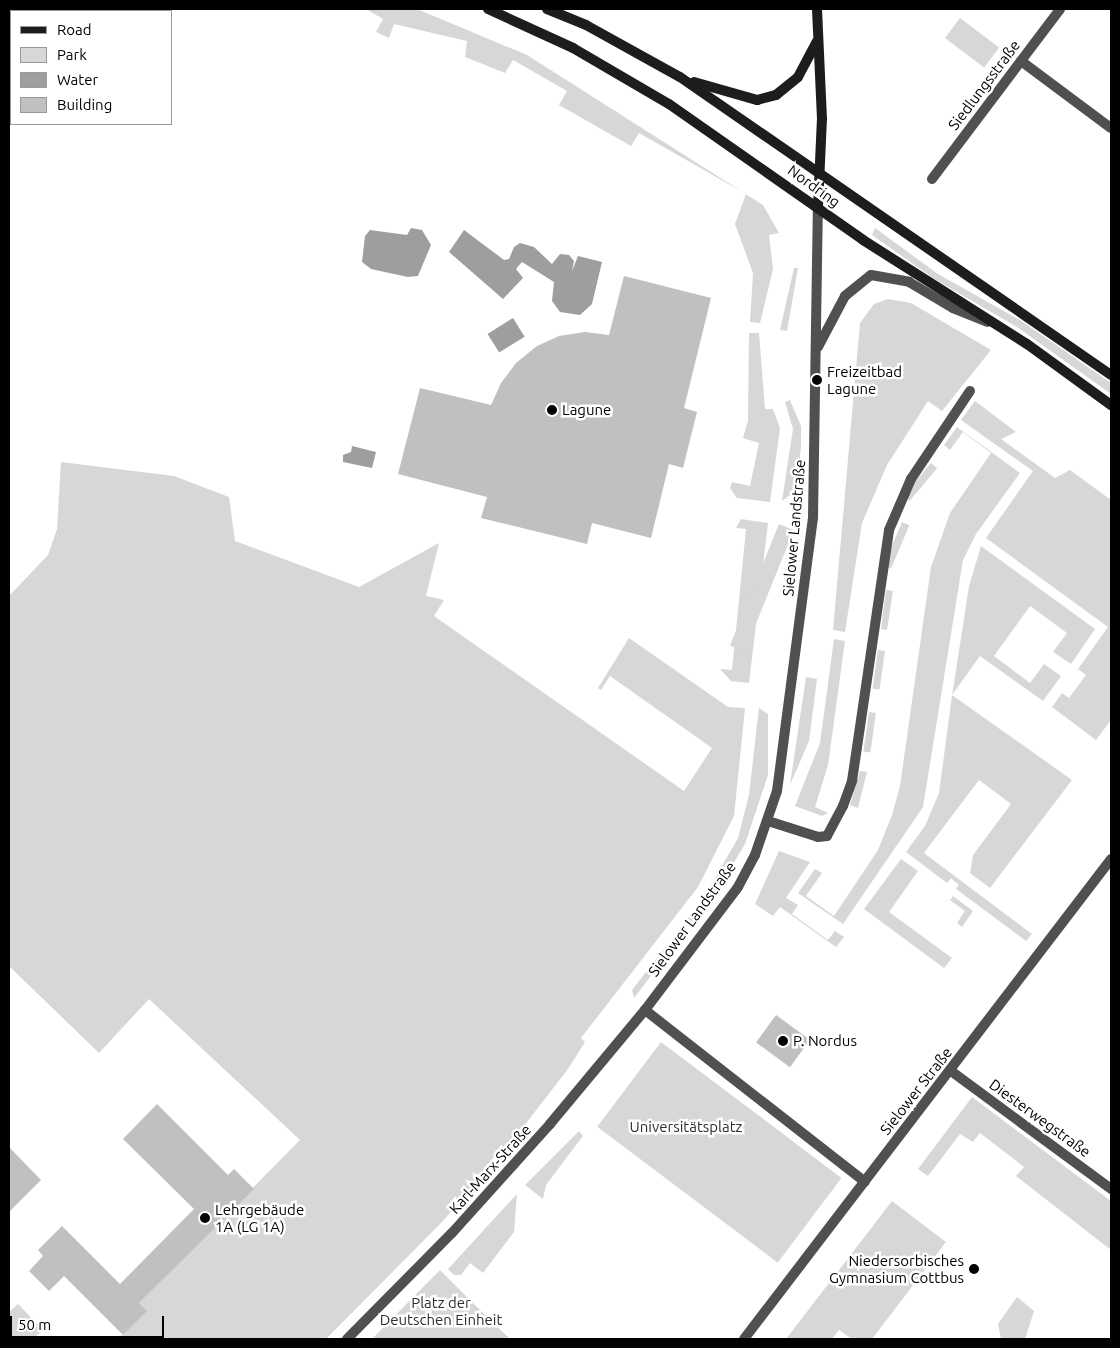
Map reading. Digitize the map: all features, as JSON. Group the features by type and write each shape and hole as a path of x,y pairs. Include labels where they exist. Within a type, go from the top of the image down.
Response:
{"main road":[{"name":"Nordring","path":"488,9 573,48 668,104 987,322 1027,344 1111,405"},
{"name":"Nordring","path":"547,9 594,29 680,77 819,175 1111,374"},
{"name":"Sielower Landstraße","path":"817,9 817,42 822,118 818,207"},
{"path":"680,77 757,100 776,95 798,77 817,42"}],"street":[{"name":"Siedlungsstraße","path":"932,179 1060,9"},
{"path":"1021,61 1111,128"},
{"name":"Sielower Landstraße","path":"645,1010 738,887 768,821 777,791 813,518 818,207"},
{"path":"817,348 845,296 871,275 909,282 953,308 987,322"},
{"path":"768,821 818,837 827,836 843,806 852,781 889,530 911,479 970,391"},
{"name":"Sielower Straße","path":"744,1339 1111,859"},
{"path":"645,1010 865,1182"},
{"name":"Karl-Marx-Straße","path":"347,1339 519,1160 645,1010"},
{"name":"Diesterwegstraße","path":"950,1071 1111,1189"}],"green space":[{"path":"366,9 417,9 527,55 743,192 639,133 631,146 559,105 567,91 513,60 505,73 465,57 467,41 394,24 389,38 376,32 383,19"},
{"path":"960,18 999,47 984,67 945,38"},
{"path":"746,194 763,205 779,233 769,235 773,269 760,323 750,322 753,273 735,224"},
{"path":"875,228 938,274 1020,320 1111,383 1111,394 1017,327 936,280 872,235"},
{"path":"794,268 798,268 787,331 780,330"},
{"path":"888,299 911,303 991,350 942,411 928,401 887,465 862,523 845,632 833,630 860,323 874,304"},
{"path":"749,333 759,333 765,409 773,409 780,428 770,502 737,498 730,488 732,482 750,486 759,443 743,438 748,420"},
{"path":"790,400 801,426 801,446 797,490 782,501 793,429 785,402"},
{"path":"975,401 1016,432 1001,439 1055,478 1070,470 1111,500 1111,720 1096,740 1052,707 1062,693 1069,698 1086,675 1078,669 1108,627 986,538 1033,471 961,420"},
{"path":"957,427 1020,473 976,534 963,560 923,807 843,924 798,893 815,869 822,873 806,896 834,916 878,850 892,815 900,786 931,567 950,513 991,453 963,432 950,450 944,445"},
{"path":"61,462 174,476 229,497 235,541 359,587 439,543 426,596 444,600 434,616 684,791 712,748 610,676 601,690 598,688 629,638 728,707 745,708 734,816 698,887 581,1038 585,1042 568,1069 503,1153 441,1223 326,1339 110,1339 123,1335 146,1311 139,1303 300,1140 149,999 99,1053 9,966 9,596 48,555 57,529"},
{"path":"931,463 937,468 909,501 903,496"},
{"path":"741,519 768,523 749,683 731,681 720,669 732,670 746,529 736,528"},
{"path":"902,522 909,525 891,568 884,565"},
{"path":"779,524 794,530 745,651 730,645"},
{"path":"981,546 1095,629 1071,664 1053,652 1067,633 1030,606 994,656 1030,683 1044,664 1061,676 1043,701 980,656 952,695 969,586"},
{"path":"886,590 893,591 887,630 881,629"},
{"path":"834,639 845,641 828,765 815,807 828,813 822,816 795,806 820,743"},
{"path":"878,650 885,651 880,690 873,689"},
{"path":"806,677 817,679 809,741 790,785"},
{"path":"952,695 1072,780 990,888 970,873 973,855 1011,804 979,780 924,853 1032,934 1026,941 956,889 959,885 951,878 947,883 906,852 925,826 939,793"},
{"path":"759,708 768,714 768,775 745,844 723,881 634,998 632,990 703,899 738,838 749,795"},
{"path":"869,712 876,713 870,753 863,752"},
{"path":"860,771 867,772 858,808 850,805"},
{"path":"779,851 810,862 786,898 798,905 792,914 828,940 835,931 844,937 836,947 780,907 773,916 755,904"},
{"path":"901,859 918,871 889,912 952,958 944,968 864,909"},
{"path":"953,896 973,911 962,927 957,923 965,911 950,900"},
{"name":"Universitätsplatz","path":"661,1042 841,1178 778,1263 597,1127"},
{"path":"972,1097 1111,1201 1111,1250 1016,1176 1024,1167 980,1133 973,1142 960,1134 928,1176 918,1169"},
{"path":"579,1131 583,1136 546,1185 543,1199 525,1185"},
{"path":"517,1194 514,1232 483,1273 470,1263 461,1275 454,1275 448,1269"},
{"path":"892,1201 946,1242 872,1339 852,1339 839,1330 832,1339 786,1339"},
{"name":"Platz der Deutschen Einheit","path":"440,1270 487,1317 510,1339 372,1339"},
{"path":"1017,1297 1034,1311 1025,1339 1001,1339 998,1324"},
{"path":"18,1304 43,1330 33,1339 9,1339 9,1312"}],"water":[{"path":"411,228 422,230 431,245 418,276 408,277 371,269 362,262 365,236 370,230 407,235"},
{"path":"464,230 504,260 509,259 514,247 520,243 534,247 552,264 560,254 569,255 574,261 572,271 578,256 602,262 592,304 580,315 560,312 552,301 554,282 522,262 516,269 523,278 503,299 449,252"},
{"path":"513,318 525,337 499,353 488,334"},
{"path":"352,446 376,452 372,468 343,462 343,455 351,452"}],"building":[{"name":"Lagune","path":"624,276 711,298 684,408 697,412 683,468 669,464 651,538 592,523 587,544 481,518 487,497 398,474 420,388 491,405 501,383 516,363 537,346 559,336 585,332 609,335"},
{"name":"P. Nordus","path":"776,1015 810,1040 790,1067 756,1043"},
{"name":"Lehrgebäude 1A (LG 1A)","path":"157,1104 228,1175 234,1169 254,1189 139,1303 147,1311 123,1335 64,1276 49,1291 29,1271 43,1256 38,1250 62,1226 120,1284 194,1209 123,1139"},
{"path":"9,1147 41,1180 9,1212"}],"place":[{"name":"Freizeitbad Lagune","path":"817,380"},
{"name":"Lagune","path":"552,410"},
{"name":"P. Nordus","path":"783,1041"},
{"name":"Lehrgebäude 1A (LG 1A)","path":"205,1218"},
{"name":"Niedersorbisches Gymnasium Cottbus","path":"974,1269"}]}
